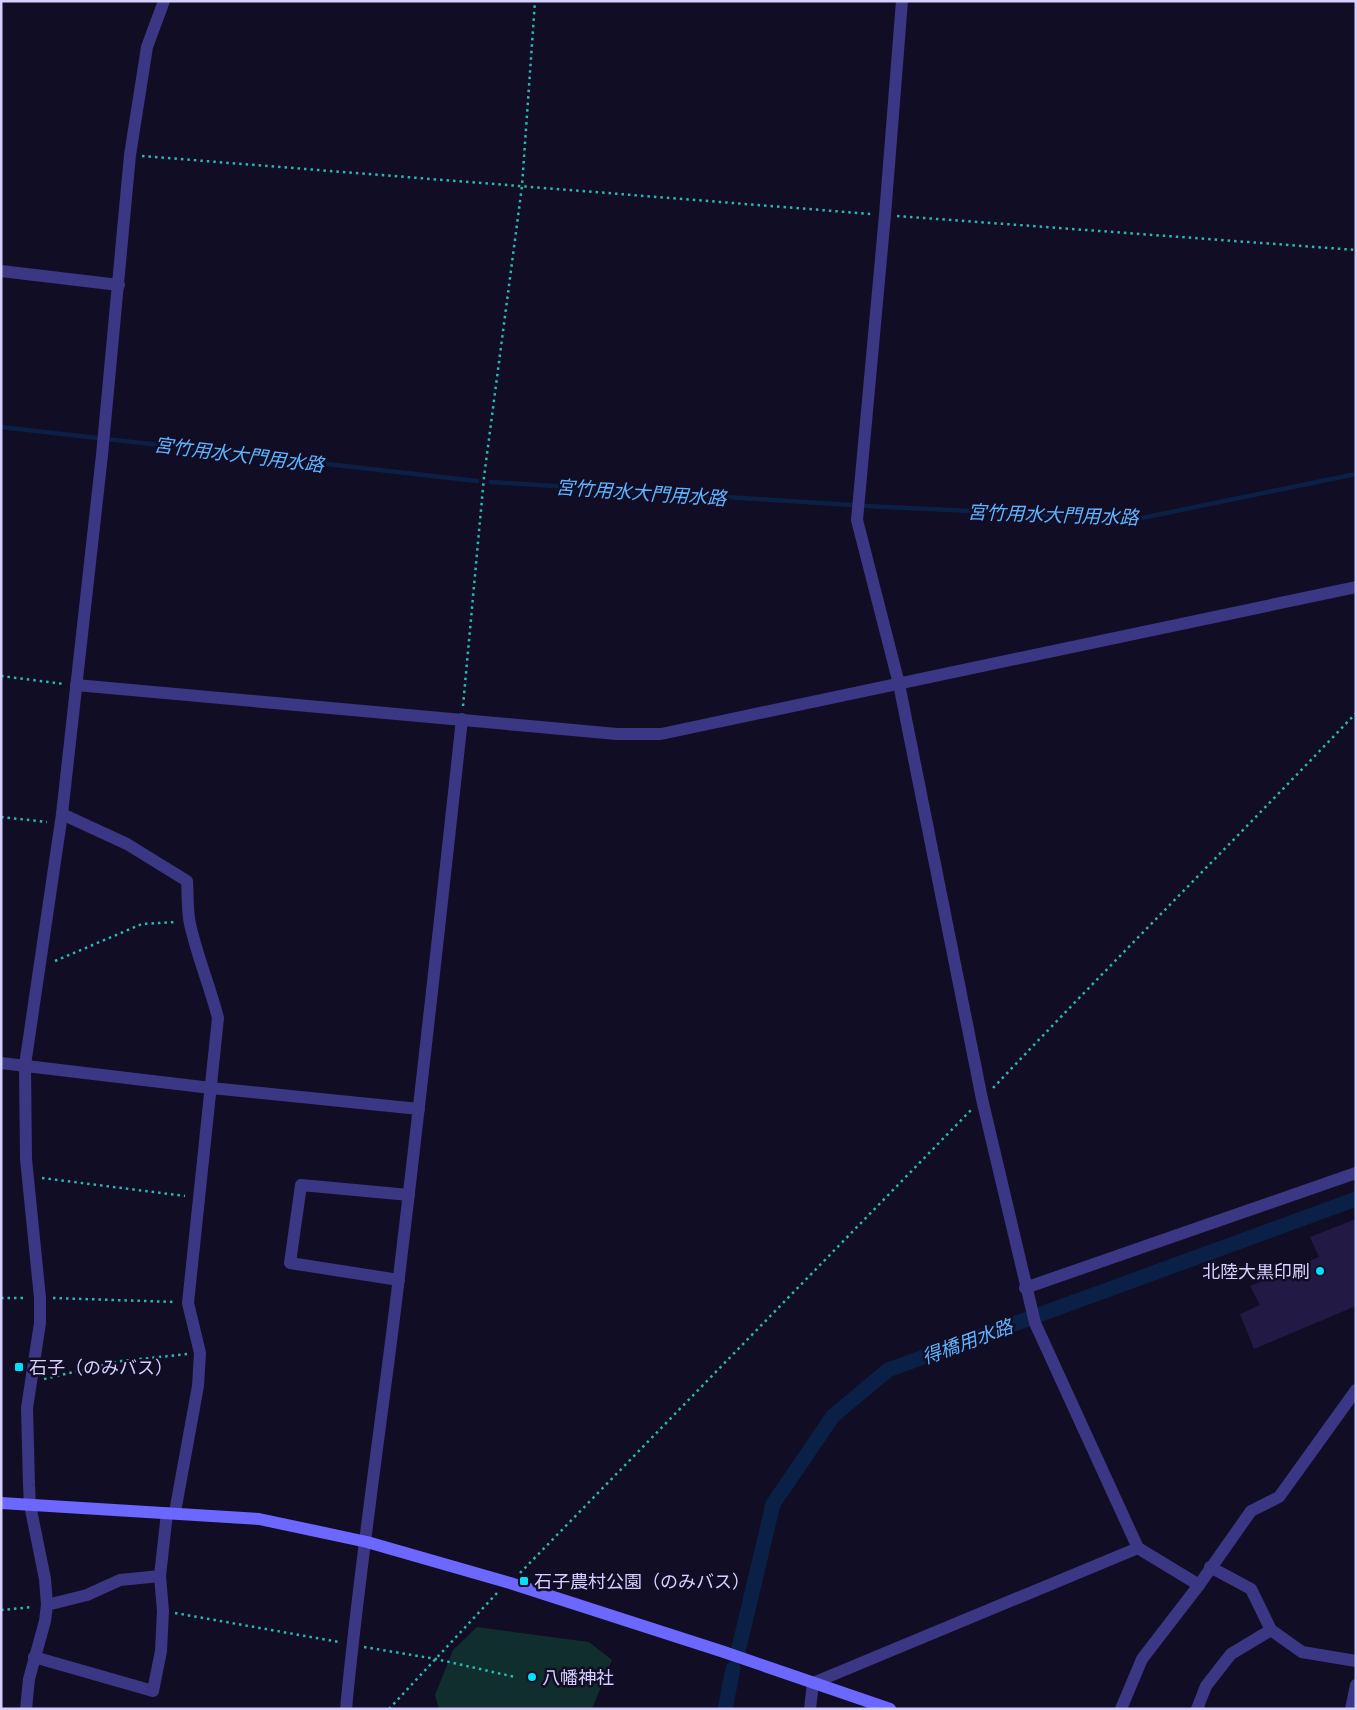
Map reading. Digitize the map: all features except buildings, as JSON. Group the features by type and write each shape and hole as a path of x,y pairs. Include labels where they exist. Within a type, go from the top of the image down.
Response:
{"main road":[{"path":"1,1503 171,1512 259,1519 367,1542 510,1583 890,1709"}],"street":[{"path":"26,1709 34,1657 45,1621 46,1605 45,1579 30,1505 27,1408 40,1323 40,1298 27,1176 25,1065 62,819 120,285 130,155 147,47 164,1"},
{"path":"902,1 885,215 857,520 899,684 982,1099 1025,1288 1035,1323 1138,1548 1199,1585"},
{"path":"1,271 120,285"},
{"path":"76,685 617,734 661,734 1356,587"},
{"path":"346,1709 352,1645 367,1542 409,1195 462,719"},
{"path":"34,1657 153,1691 161,1651 163,1611 160,1576 171,1512 198,1386 200,1353 188,1303 218,1018 210,986 197,952 189,921 186,881 127,844 62,819"},
{"path":"1,1063 211,1088 419,1109"},
{"path":"1025,1288 1356,1173"},
{"path":"399,1280 290,1263 301,1186 409,1195"},
{"path":"1121,1709 1142,1659 1199,1585 1251,1512 1279,1497 1356,1390"},
{"path":"810,1709 813,1683 1138,1548"},
{"path":"1210,1567 1252,1589 1271,1630 1302,1652 1356,1661"},
{"path":"46,1605 88,1594 120,1580 160,1576"},
{"path":"1197,1709 1206,1686 1230,1654 1271,1630"},
{"path":"1351,1709 1356,1685"}],"path":[{"path":"462,719 484,476 522,186 535,1"},
{"path":"130,155 1356,250"},
{"path":"1,676 76,685"},
{"path":"389,1709 489,1600 510,1583 982,1099 1125,948 1270,803 1356,713"},
{"path":"1,817 62,819"},
{"path":"39,968 142,924 189,921"},
{"path":"27,1176 199,1197"},
{"path":"1,1298 188,1303"},
{"path":"30,1383 121,1361 200,1353"},
{"path":"1,1610 46,1605"}],"green space":[{"path":"477,1627 589,1642 612,1660 592,1709 439,1709 435,1695 453,1650"}],"waterway":[{"name":"宮竹用水大門用水路","path":"1,427 477,481"},
{"name":"宮竹用水大門用水路","path":"866,506 1137,519 1356,474"},
{"name":"宮竹用水大門用水路","path":"491,482 851,505"},
{"name":"得橋用水路","path":"738,1652 773,1504 833,1416 888,1370 1356,1199"},
{"name":"得橋用水路","path":"725,1709 733,1669"}],"place":[{"name":"北陸大黒印刷","path":"1320,1271"},
{"name":"石子（のみバス）","path":"19,1367"},
{"name":"石子農村公園（のみバス）","path":"524,1581"},
{"name":"八幡神社","path":"532,1677"}]}
